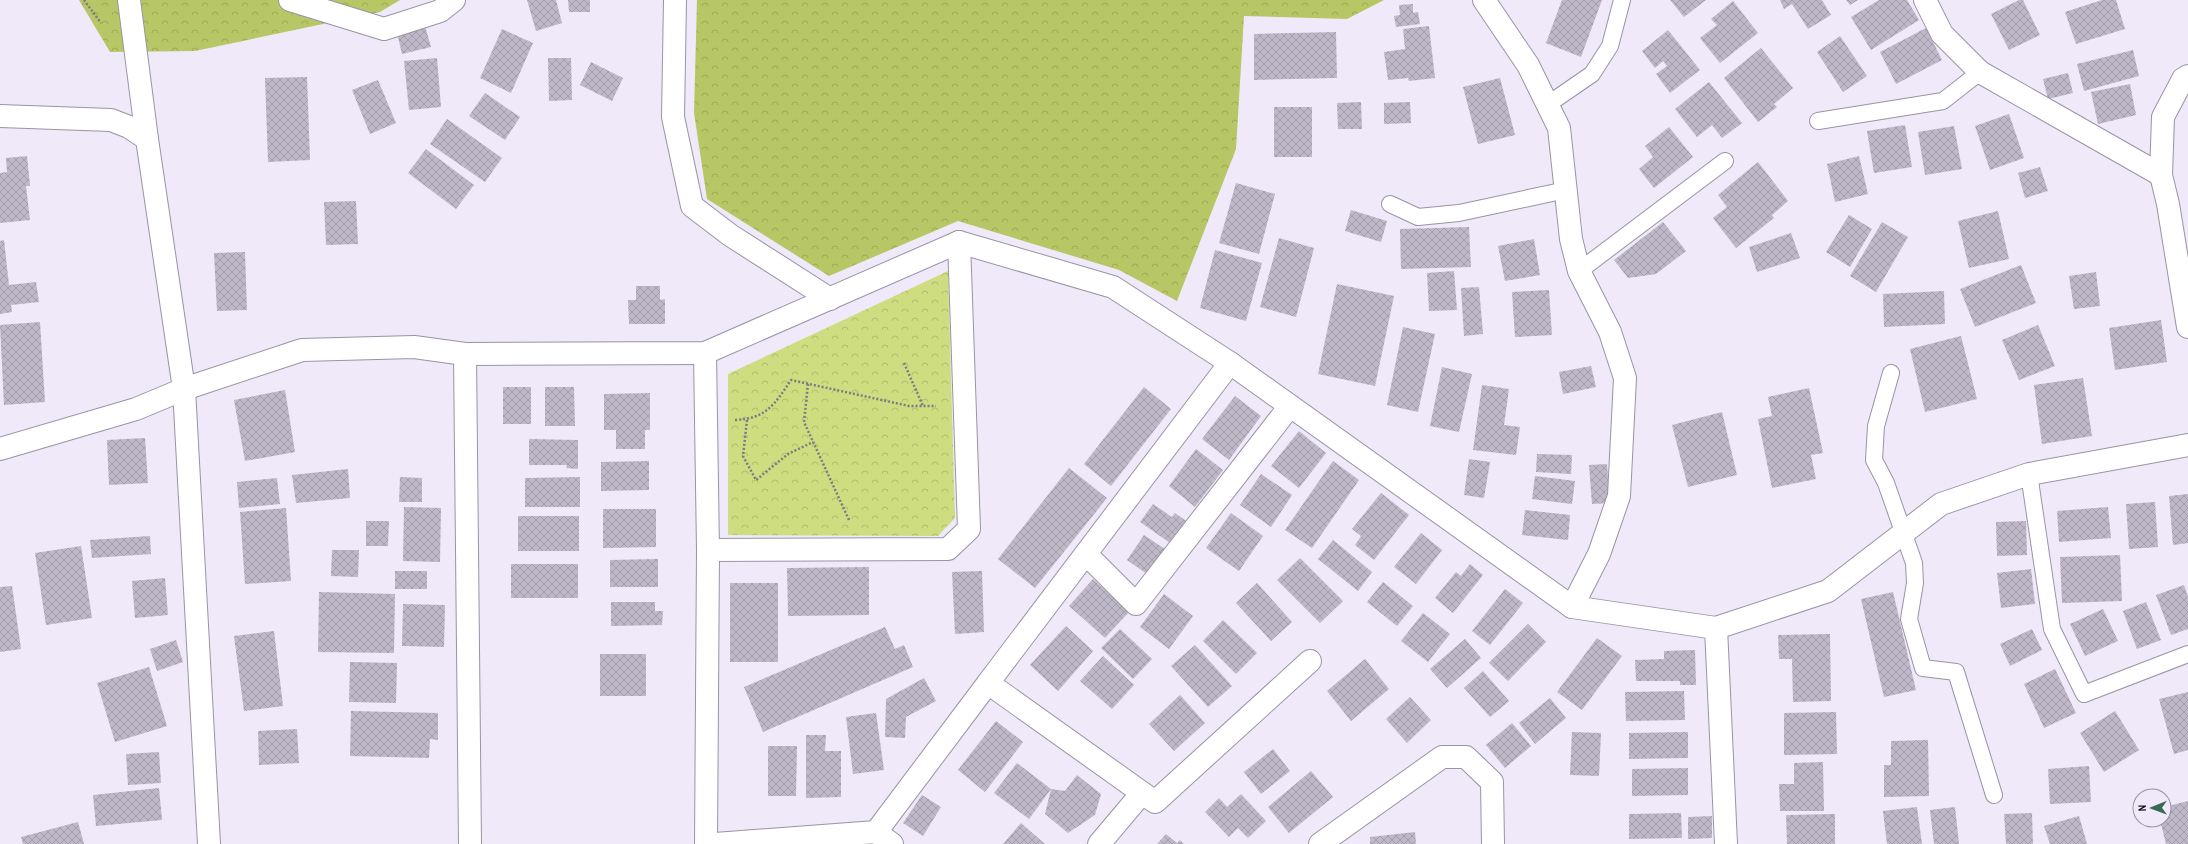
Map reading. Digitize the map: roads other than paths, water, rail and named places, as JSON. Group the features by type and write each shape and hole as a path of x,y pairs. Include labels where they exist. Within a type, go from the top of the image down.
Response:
{"street":[{"path":"129,0 147,138 154,175 184,389 209,844"},
{"path":"290,0 384,30 440,11 454,0"},
{"path":"675,0 674,117 692,206 730,235 830,299"},
{"path":"1484,0 1528,65 1559,128 1571,239 1579,271 1610,332 1625,378 1619,496 1599,554 1572,607"},
{"path":"1925,0 1942,34 1980,72 2161,175"},
{"path":"2188,76 2183,79 2163,117 2161,175 2168,204 2188,327"},
{"path":"0,116 111,120 129,127 147,138"},
{"path":"708,550 948,549 970,529 959,242"},
{"path":"0,448 136,409 184,389 302,350 414,347 465,354 705,353 959,242 1113,287 1230,363 1572,607 1716,628 1828,591 1941,504 2028,474 2188,445"},
{"path":"705,353 708,550 706,844"},
{"path":"465,354 470,844"},
{"path":"715,844 884,838 988,683 1230,363"},
{"path":"1086,554 1136,604 1290,406"},
{"path":"1716,628 1726,844"},
{"path":"988,683 1155,802 1310,661"},
{"path":"1320,844 1442,757 1466,756 1492,782 1493,844"},
{"path":"1099,844 1142,793"}],"lane":[{"path":"1547,105 1592,74 1610,46 1622,0"},
{"path":"1818,121 1943,101 1980,72"},
{"path":"1579,271 1725,161"},
{"path":"1390,204 1418,217 1460,214 1566,190"},
{"path":"1891,373 1876,426 1874,460 1886,483 1914,563 1915,583 1909,619 1923,668 1956,672 1994,795"},
{"path":"2028,474 2052,629 2084,694 2188,654"}]}
